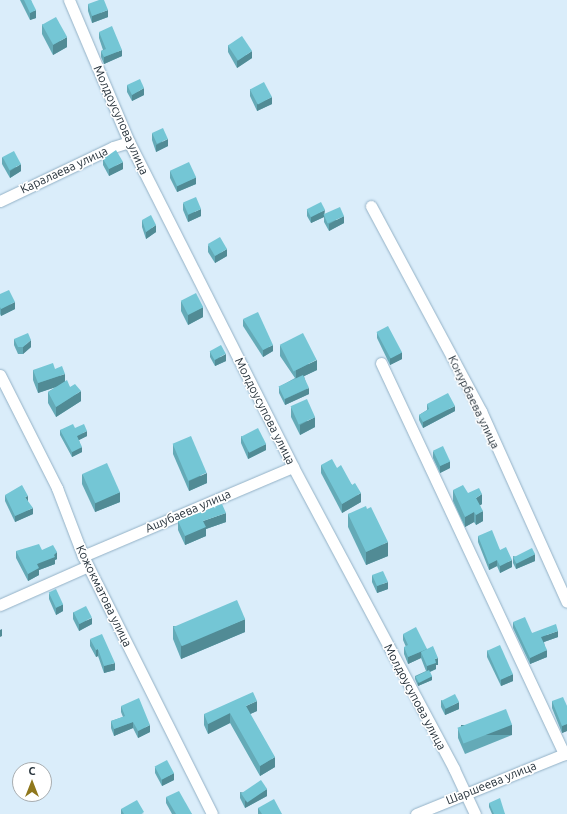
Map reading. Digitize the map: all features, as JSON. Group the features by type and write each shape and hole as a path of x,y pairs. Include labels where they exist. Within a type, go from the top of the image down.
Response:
{"street":[{"name":"Молдоусупова улица","path":"69,0 129,142 293,467 466,793 475,814"},
{"name":"Каралаева улица","path":"0,201 113,147 129,142"},
{"name":"Конурбаева улица","path":"371,206 481,411 567,602"},
{"path":"381,364 565,754"},
{"name":"Кожокматова улица","path":"0,376 57,488 83,556 212,814"},
{"name":"Ашубаева улица","path":"83,556 293,467"},
{"path":"0,605 88,566"},
{"name":"Шаршеева улица","path":"416,814 565,754"}],"building":[{"path":"24,0 31,0 36,10 30,13"},
{"path":"99,0 104,0 108,10 92,16 88,4"},
{"path":"56,17 67,37 53,45 42,25"},
{"path":"112,26 122,50 104,57 101,51 106,49 99,32"},
{"path":"242,36 252,51 238,60 228,46"},
{"path":"140,79 144,88 132,95 127,85"},
{"path":"264,82 272,97 258,105 250,90"},
{"path":"163,128 168,139 157,144 152,133"},
{"path":"116,150 123,162 109,169 103,159"},
{"path":"14,151 21,164 10,170 3,157"},
{"path":"189,162 196,177 177,186 170,171"},
{"path":"196,197 201,209 188,214 183,202"},
{"path":"321,202 325,210 311,217 307,209"},
{"path":"340,207 344,216 328,223 324,214"},
{"path":"151,215 156,225 146,232 142,220"},
{"path":"220,237 227,249 215,256 208,244"},
{"path":"9,290 15,302 1,309 0,294"},
{"path":"196,293 203,307 188,315 181,301"},
{"path":"258,312 273,345 263,350 243,319"},
{"path":"388,326 402,352 391,359 377,332"},
{"path":"28,333 31,340 23,347 18,347 14,339"},
{"path":"303,333 317,360 293,372 280,345"},
{"path":"221,345 226,354 214,360 210,351"},
{"path":"53,363 55,369 62,366 65,374 38,383 33,370"},
{"path":"303,375 309,388 284,399 279,386"},
{"path":"67,380 70,387 75,384 81,391 56,407 48,392"},
{"path":"448,393 455,406 423,422 419,415 429,409 427,404"},
{"path":"307,399 315,417 299,425 291,406"},
{"path":"73,424 75,428 84,424 87,431 77,436 82,447 72,452 60,430"},
{"path":"258,428 266,444 249,453 241,437"},
{"path":"191,436 207,473 188,481 173,444"},
{"path":"443,446 450,461 440,466 433,451"},
{"path":"332,459 337,468 341,465 352,485 355,483 361,493 342,504 321,465"},
{"path":"107,463 120,492 95,503 82,474"},
{"path":"22,485 28,496 25,497 33,508 15,516 5,495"},
{"path":"463,485 468,493 479,488 482,494 476,498 483,511 476,515 474,512 465,517 453,490"},
{"path":"222,504 226,513 203,521 206,527 185,536 178,521"},
{"path":"366,506 367,509 371,507 388,542 366,552 348,514"},
{"path":"492,530 500,550 506,547 512,560 500,566 497,560 489,564 478,536"},
{"path":"39,544 42,550 53,545 57,552 54,555 55,557 37,564 39,568 28,574 16,551"},
{"path":"532,548 535,554 516,564 513,558"},
{"path":"383,571 388,582 377,586 372,575"},
{"path":"56,589 63,604 56,608 49,592"},
{"path":"237,600 245,619 182,646 173,627"},
{"path":"86,606 92,618 79,624 74,612"},
{"path":"525,617 532,633 556,624 558,631 541,637 547,650 530,658 513,622"},
{"path":"416,627 427,649 408,657 404,647 408,645 403,634"},
{"path":"102,634 115,663 104,666 98,649 96,650 90,639"},
{"path":"500,645 513,674 500,680 487,651"},
{"path":"433,646 438,658 435,659 436,663 427,666 421,652"},
{"path":"429,670 432,676 419,683 416,677"},
{"path":"253,692 257,701 246,706 275,757 260,766 230,713 208,724 204,714"},
{"path":"455,694 459,702 446,709 442,701"},
{"path":"563,697 567,706 567,724 562,726 552,701"},
{"path":"139,698 150,725 138,731 133,722 114,729 111,721 125,716 121,706"},
{"path":"506,709 512,725 464,744 457,728"},
{"path":"167,760 174,773 162,780 155,767"},
{"path":"261,780 267,789 247,803 241,793"},
{"path":"179,791 192,814 176,814 166,797"},
{"path":"500,798 505,814 494,814 489,803"},
{"path":"274,799 282,814 262,814 258,808"},
{"path":"137,800 144,812 141,814 124,814 121,809"}]}
